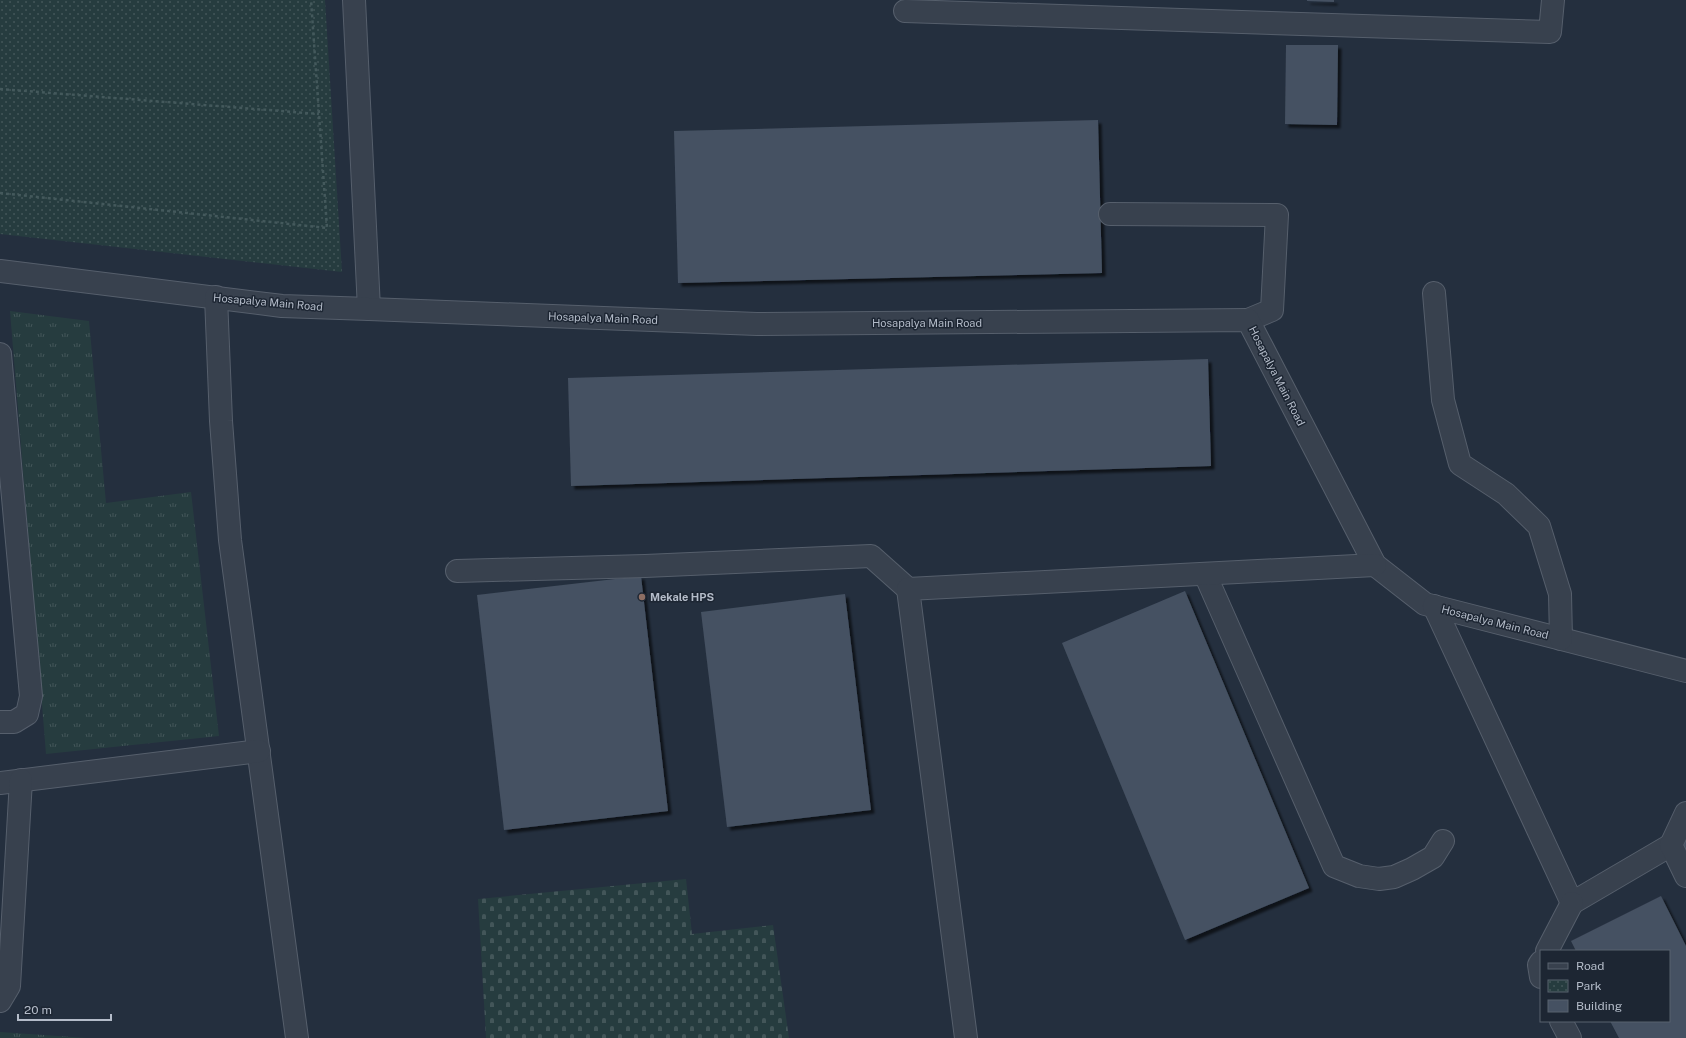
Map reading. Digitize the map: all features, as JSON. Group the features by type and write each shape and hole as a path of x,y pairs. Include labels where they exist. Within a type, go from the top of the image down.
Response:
{"street":[{"path":"354,0 370,309"},
{"path":"905,11 970,7 1550,32 1553,0"},
{"path":"1110,214 1277,215 1272,310 1248,320"},
{"name":"Hosapalya Main Road","path":"0,271 282,306 757,324 1248,320 1375,565 1425,604 1686,671"},
{"path":"1434,293 1443,400 1460,464 1506,494 1539,526 1560,594 1561,639"},
{"path":"216,297 221,421 230,540 297,1038"},
{"path":"0,354 32,696 27,714 14,722 0,722"},
{"path":"457,572 871,556 908,590 966,1038"},
{"path":"908,590 1375,565"},
{"path":"1205,574 1334,866 1359,876 1379,878 1394,877 1412,870 1433,857 1443,841"},
{"path":"1434,606 1572,903"},
{"path":"0,1001 9,986 10,782 259,751"},
{"path":"1548,950 1572,903 1670,845 1686,813"},
{"path":"1670,845 1686,876"},
{"path":"1562,1022 1570,1038"}],"path":[{"path":"0,193 327,228 311,0"},
{"path":"0,89 320,114"}],"green space":[{"path":"0,0 325,0 342,272 0,234"},
{"path":"10,311 89,321 106,503 191,492 219,736 46,754"},
{"path":"686,879 692,934 773,925 789,1038 486,1038 478,899"},
{"path":"0,1032 87,1038 0,1038"}],"building":[{"path":"1334,0 1334,2 1307,1"},
{"path":"1286,45 1338,45 1337,125 1285,124"},
{"path":"1098,120 1102,273 678,283 674,131"},
{"path":"1208,359 1211,466 571,486 568,378"},
{"path":"641,576 668,811 504,830 477,595"},
{"path":"1185,591 1309,888 1185,940 1062,643"},
{"path":"845,594 871,810 727,827 701,612"},
{"path":"1686,833 1686,854 1678,837"},
{"path":"1661,896 1686,946 1686,1038 1619,1038 1611,1022 1670,1022 1670,950 1576,950 1571,941"}],"place":[{"name":"Mekale HPS","path":"642,597"}]}
